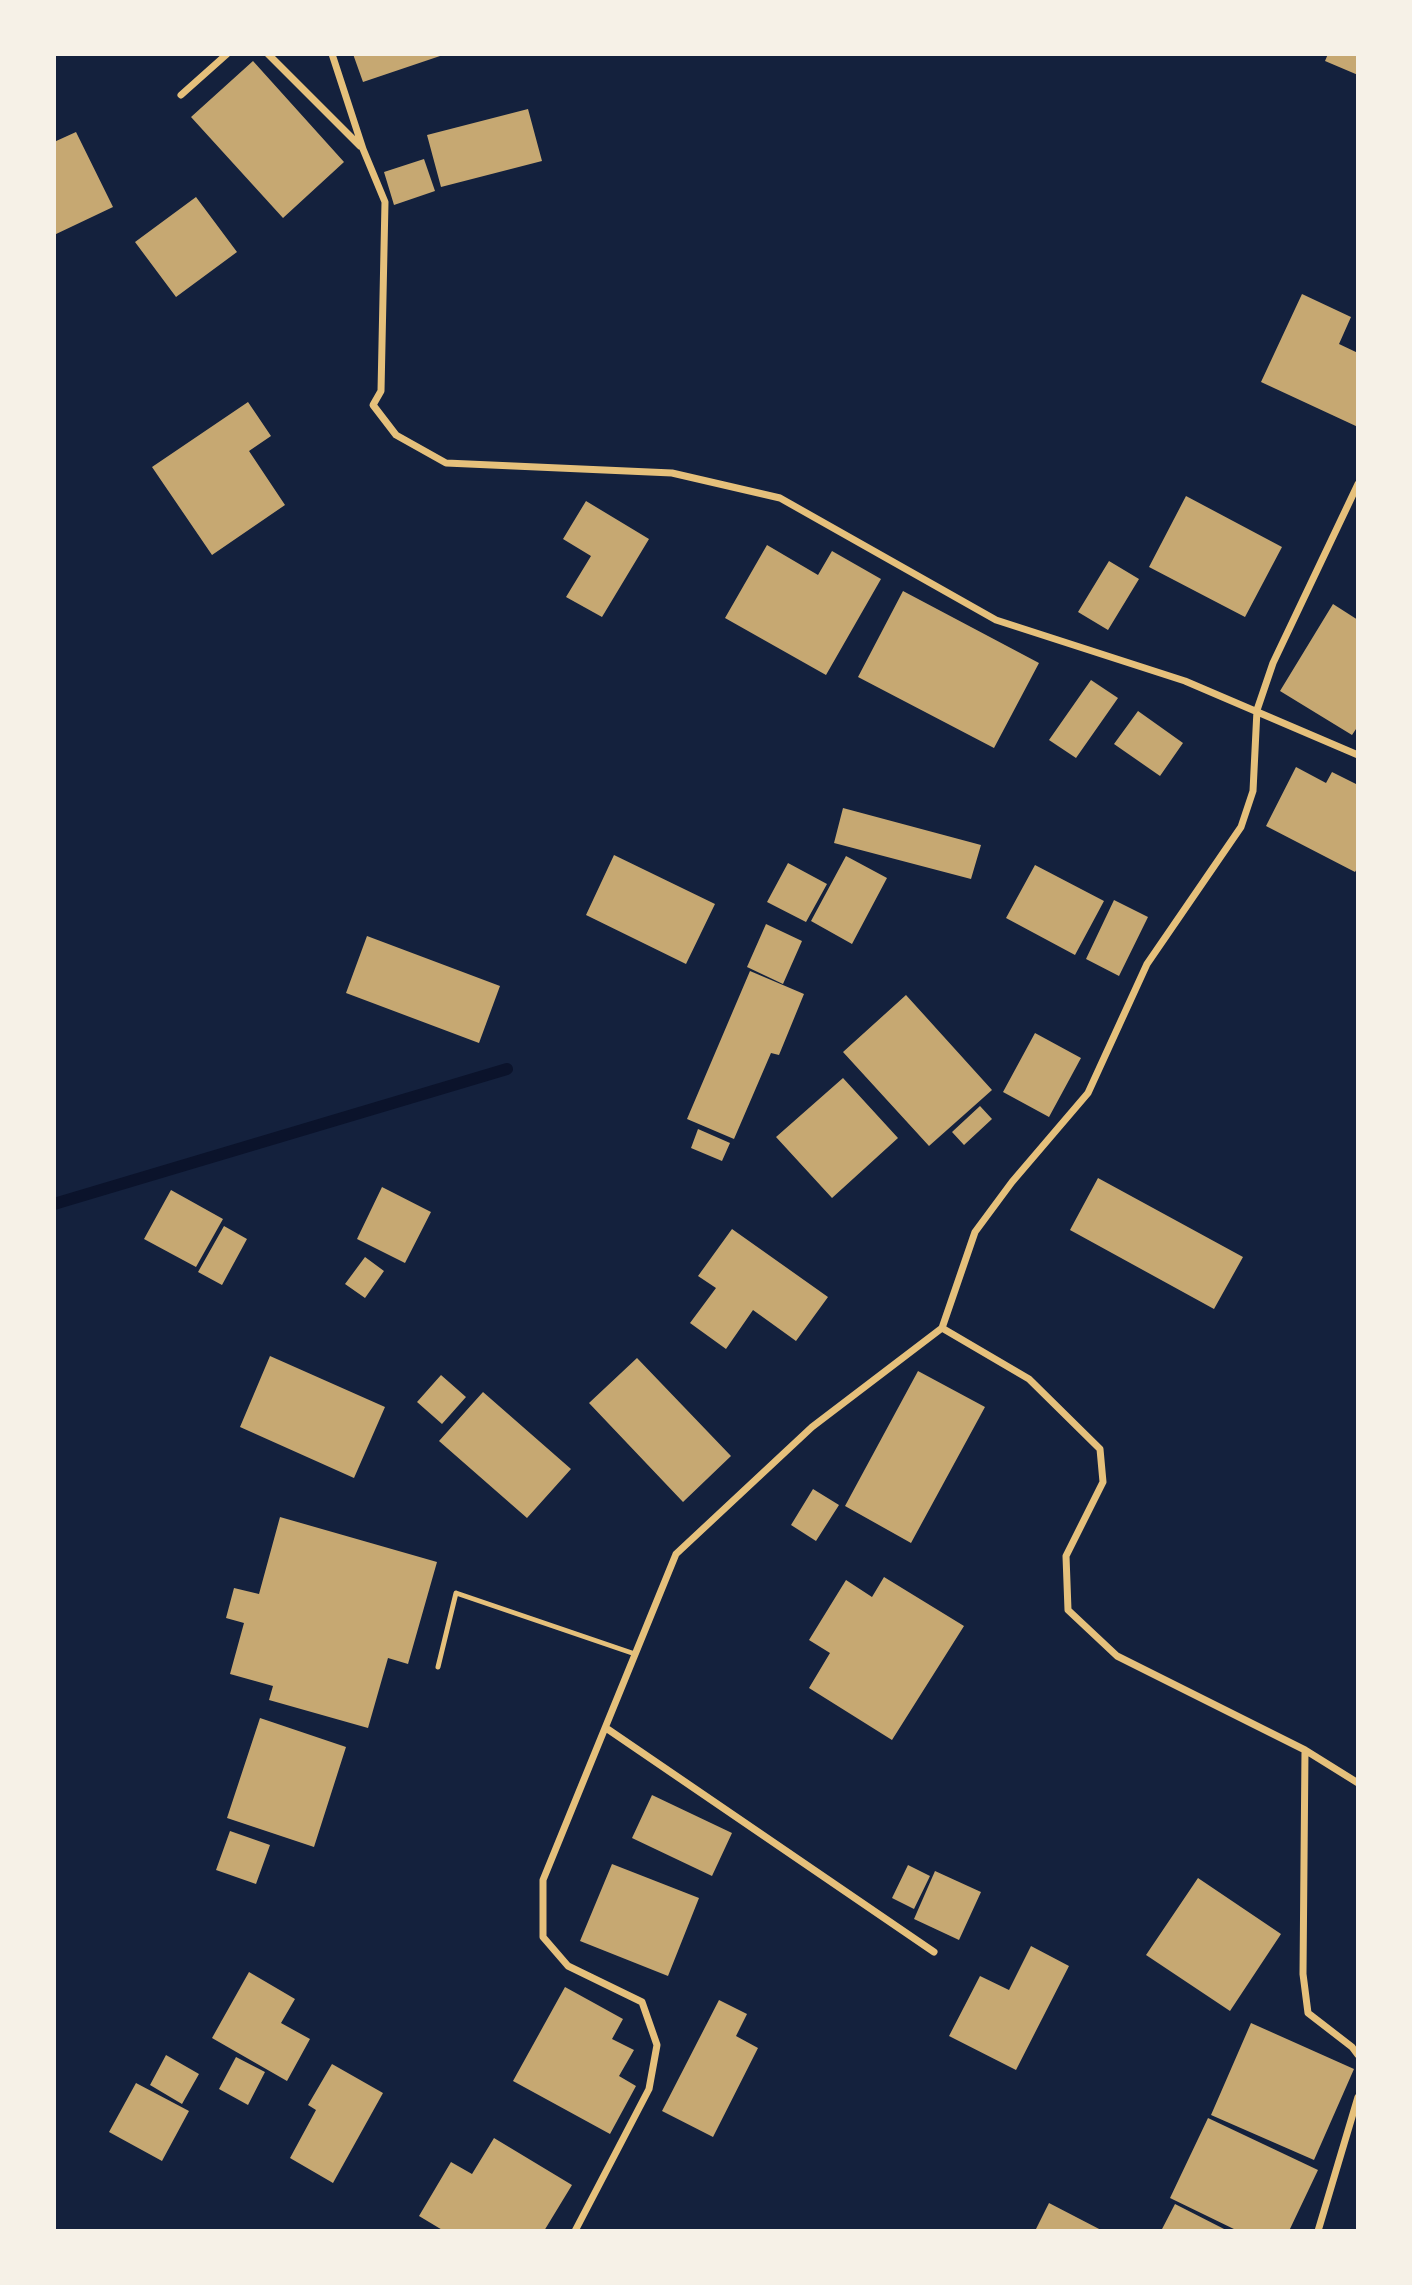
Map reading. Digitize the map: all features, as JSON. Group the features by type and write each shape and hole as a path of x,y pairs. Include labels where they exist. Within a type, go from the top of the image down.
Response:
{"street":[{"path":"181,95 228,54"},
{"path":"268,54 363,149"},
{"path":"332,54 363,149 385,202 381,391 373,405 396,435 446,463 672,473 780,498 996,620 1185,681 1358,755"},
{"path":"575,2231 649,2089 657,2045 642,2002 568,1966 544,1937 543,1880 676,1554 812,1427 942,1328 975,1232 1012,1182 1088,1093 1147,964 1241,827 1253,791 1257,710 1273,663 1358,484"},
{"path":"942,1328 1029,1379 1100,1449 1103,1482 1066,1556 1068,1610 1117,1656 1305,1750 1358,1783"},
{"path":"606,1728 934,1952"},
{"path":"1305,1750 1303,1974 1308,2013 1358,2054"},
{"path":"1318,2231 1358,2096"}],"lane":[{"path":"438,1667 456,1594 635,1654"}],"building":[{"path":"353,54 443,54 443,55 363,82"},
{"path":"1328,54 1358,54 1358,75 1325,61"},
{"path":"253,61 344,162 283,218 191,117"},
{"path":"528,109 542,161 441,187 427,135"},
{"path":"76,132 113,207 54,235 54,142"},
{"path":"424,159 435,191 394,205 384,172"},
{"path":"196,197 237,252 176,297 135,242"},
{"path":"1302,294 1351,317 1339,344 1358,353 1358,427 1261,382"},
{"path":"248,402 271,436 249,451 285,505 212,555 152,467"},
{"path":"1186,496 1282,547 1245,617 1149,567"},
{"path":"586,501 649,539 602,617 566,597 591,556 563,539"},
{"path":"767,545 818,575 832,551 881,579 826,675 725,618"},
{"path":"1109,561 1139,579 1108,630 1078,612"},
{"path":"903,591 1039,663 994,748 858,677"},
{"path":"1333,604 1358,620 1358,726 1352,735 1280,691"},
{"path":"1091,680 1118,698 1076,758 1049,740"},
{"path":"1138,711 1183,743 1160,776 1114,744"},
{"path":"1296,767 1326,783 1332,772 1358,785 1358,867 1355,872 1266,826"},
{"path":"843,808 981,845 971,879 834,843"},
{"path":"614,855 715,904 686,964 586,915"},
{"path":"846,856 887,878 852,944 811,921"},
{"path":"788,863 827,884 806,922 767,902"},
{"path":"1035,865 1104,901 1075,955 1006,918"},
{"path":"1114,900 1148,917 1119,976 1086,959"},
{"path":"766,924 802,941 783,984 747,967"},
{"path":"367,936 500,986 479,1043 346,993"},
{"path":"750,971 804,994 779,1055 771,1053 734,1139 687,1119"},
{"path":"906,995 992,1090 929,1146 843,1052"},
{"path":"1035,1033 1081,1058 1049,1117 1003,1092"},
{"path":"843,1078 898,1138 832,1198 776,1137"},
{"path":"980,1106 992,1119 964,1145 952,1132"},
{"path":"698,1129 730,1143 722,1161 691,1148"},
{"path":"1098,1178 1243,1257 1214,1309 1070,1230"},
{"path":"382,1187 431,1212 405,1263 357,1239"},
{"path":"171,1190 223,1219 196,1267 144,1239"},
{"path":"224,1226 247,1239 222,1285 198,1272"},
{"path":"732,1229 828,1297 796,1341 753,1310 726,1349 690,1323 716,1288 698,1276"},
{"path":"365,1257 384,1271 365,1298 345,1284"},
{"path":"270,1356 385,1407 354,1478 240,1427"},
{"path":"637,1358 731,1456 683,1502 589,1403"},
{"path":"918,1371 985,1407 911,1543 845,1506"},
{"path":"441,1375 466,1397 442,1424 417,1402"},
{"path":"483,1392 571,1469 527,1518 439,1441"},
{"path":"813,1489 839,1505 816,1541 791,1525"},
{"path":"280,1517 437,1562 408,1664 388,1658 368,1728 269,1700 273,1686 230,1674 244,1623 226,1618 234,1588 259,1594"},
{"path":"884,1577 964,1626 892,1740 809,1688 830,1653 809,1640 846,1580 872,1597"},
{"path":"260,1718 346,1747 314,1847 227,1818"},
{"path":"652,1795 732,1833 712,1876 632,1838"},
{"path":"230,1831 270,1845 256,1884 216,1870"},
{"path":"612,1864 699,1898 668,1976 580,1941"},
{"path":"908,1865 930,1876 914,1909 892,1898"},
{"path":"935,1871 981,1892 959,1940 914,1919"},
{"path":"1198,1878 1281,1934 1230,2011 1146,1955"},
{"path":"1031,1946 1069,1966 1016,2070 949,2036 980,1976 1009,1990"},
{"path":"249,1972 295,1999 281,2023 310,2039 287,2081 212,2038"},
{"path":"565,1987 623,2019 612,2039 634,2050 619,2076 636,2086 610,2134 513,2081"},
{"path":"719,2000 747,2014 736,2036 758,2048 713,2137 662,2111"},
{"path":"1251,2023 1354,2069 1314,2160 1211,2115"},
{"path":"166,2055 199,2074 182,2104 150,2085"},
{"path":"236,2057 265,2072 248,2105 219,2089"},
{"path":"332,2064 383,2093 333,2183 290,2158 316,2110 308,2105"},
{"path":"136,2083 189,2111 162,2161 109,2132"},
{"path":"1208,2118 1318,2170 1289,2231 1238,2231 1170,2198"},
{"path":"494,2138 572,2185 544,2231 444,2231 419,2216 451,2162 472,2174"},
{"path":"1049,2203 1103,2231 1035,2231"},
{"path":"1175,2204 1228,2231 1161,2231"}],"waterway":[{"path":"54,1204 507,1069"}]}
